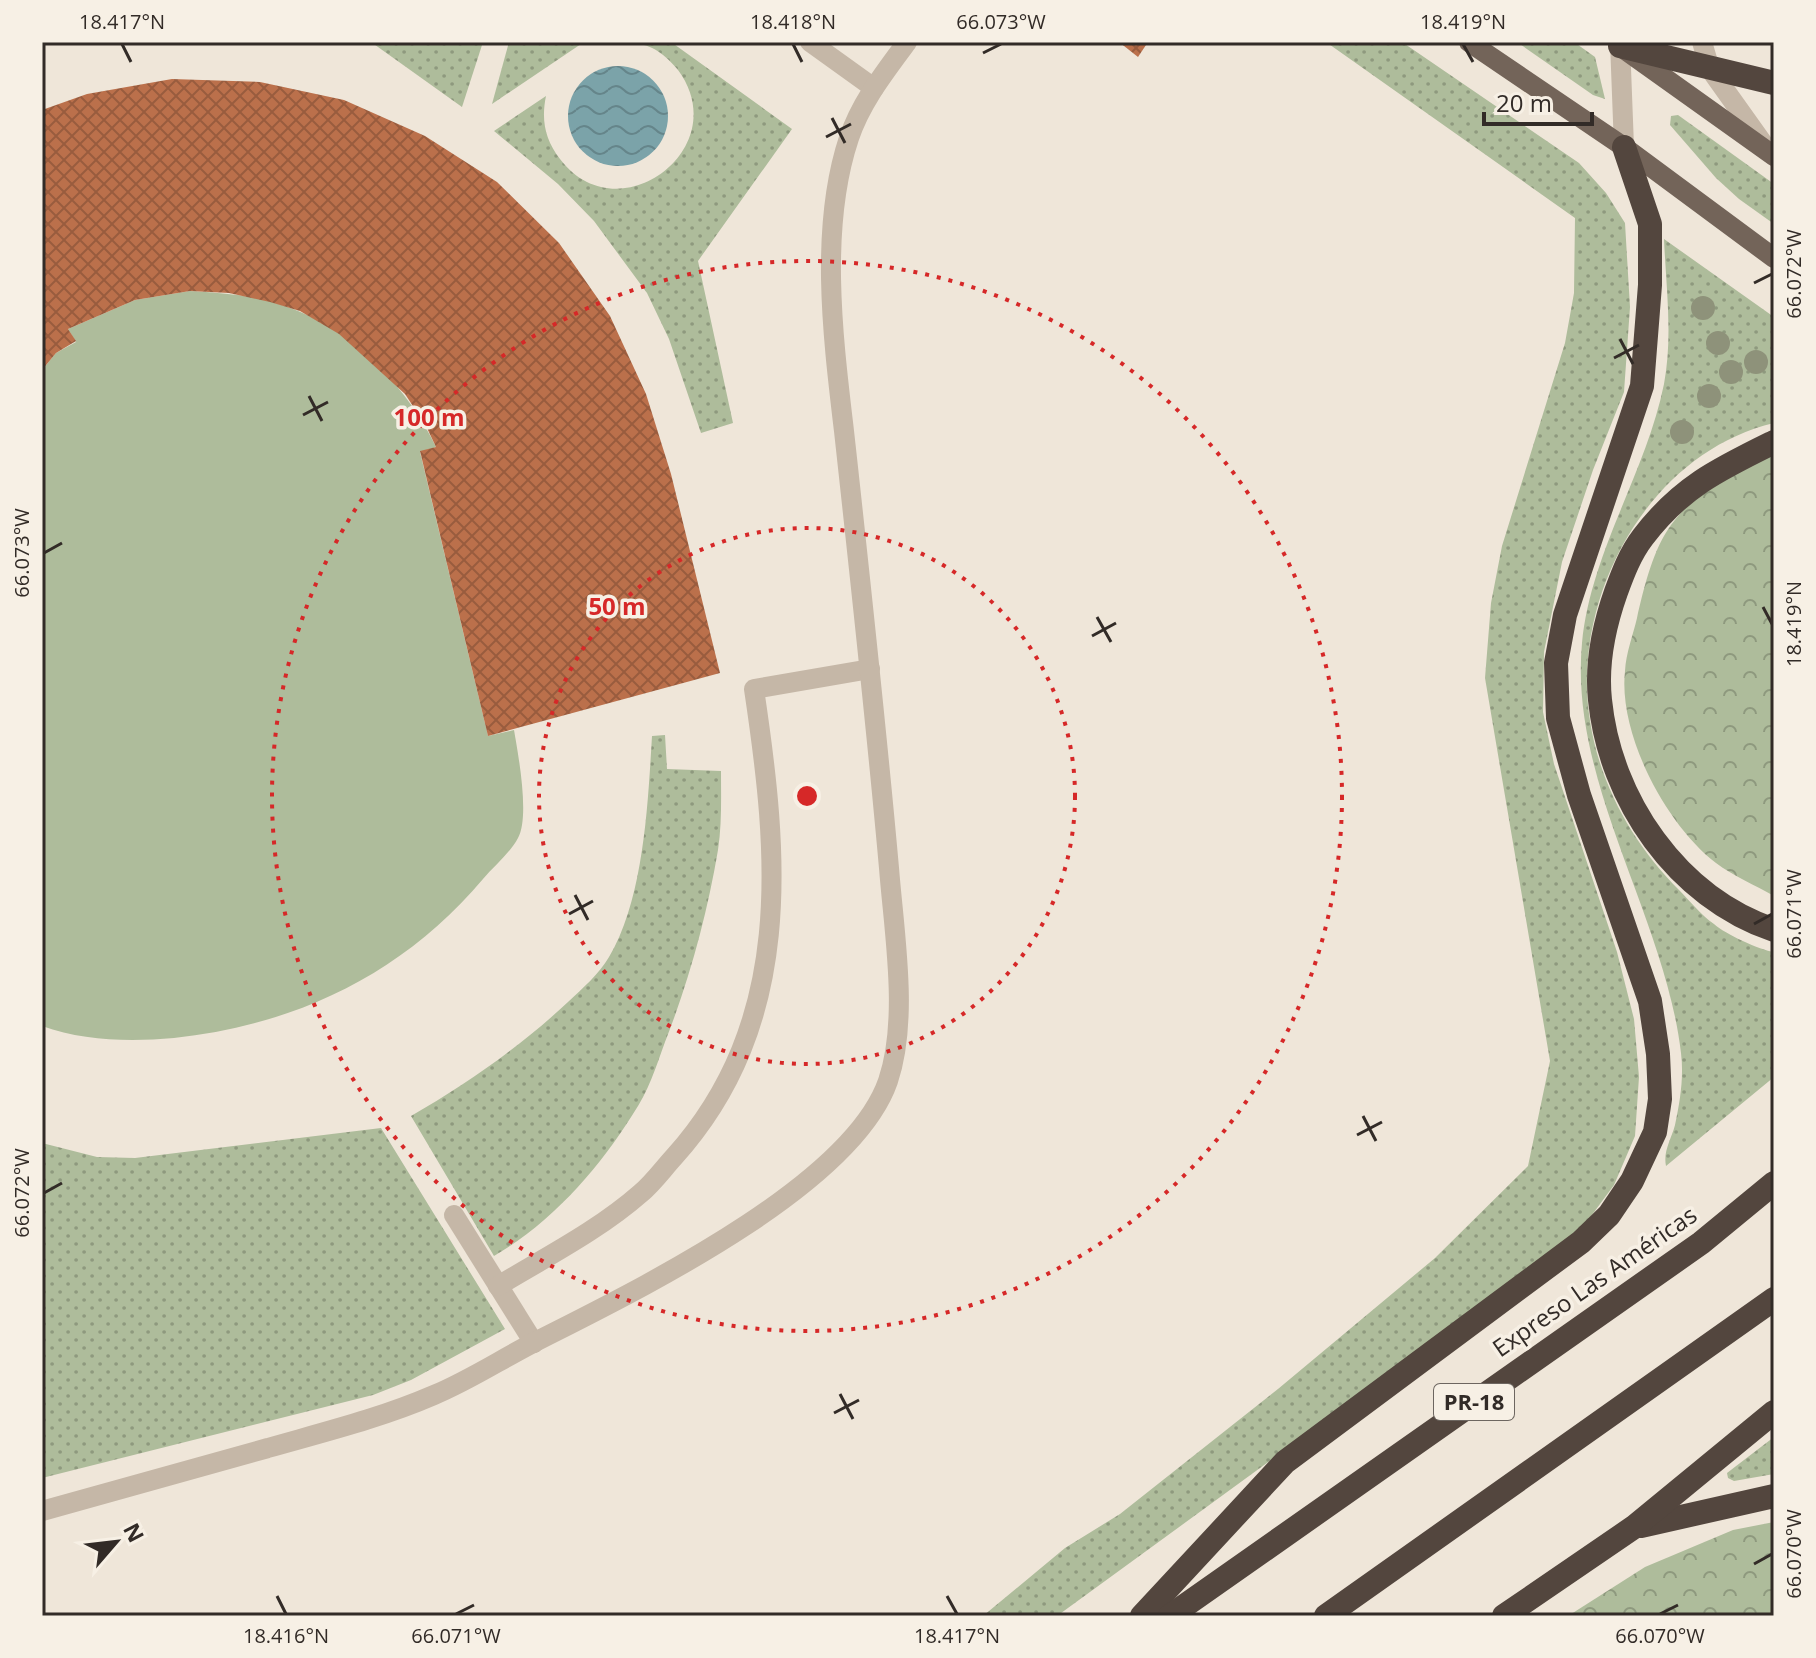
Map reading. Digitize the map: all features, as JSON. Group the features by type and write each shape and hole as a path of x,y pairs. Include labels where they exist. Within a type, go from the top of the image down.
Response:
{"highway":[{"path":"1618,43 1774,83"},
{"path":"1142,1616 1285,1462 1581,1242 1609,1215 1632,1181 1655,1132 1660,1099 1658,1054 1650,1001 1579,795 1558,718 1556,663 1565,615 1642,386 1650,285 1650,224 1624,147"},
{"path":"1774,442 1711,473 1686,490 1641,539 1627,562 1603,637 1600,700 1617,771 1638,818 1661,851 1696,887 1744,917 1774,930"},
{"name":"Expreso Las Américas","path":"1170,1616 1701,1243 1774,1183"},
{"path":"1326,1616 1774,1299"},
{"path":"1504,1616 1634,1527 1774,1412"},
{"path":"1634,1527 1774,1496"}],"main road":[{"path":"1469,42 1624,147 1774,258"},
{"path":"1618,43 1772,154"}],"lane":[{"path":"810,42 874,88"},
{"path":"42,1511 345,1426 435,1395 661,1277 745,1225 823,1167 853,1138 871,1114 887,1083 896,1046 898,973 870,669 839,385 830,233 849,137 874,88 907,42"},
{"path":"1702,42 1710,69 1772,154"},
{"path":"1618,43 1624,147"},
{"path":"498,1286 642,1193 690,1139 723,1091 751,1030 766,965 771,918 772,857 768,790 754,689 870,669"},
{"path":"454,1215 534,1343"}],"green space":[{"path":"371,42 483,42 462,107"},
{"path":"509,42 584,42 492,104"},
{"path":"671,42 792,129 698,261 733,423 701,433 669,339 647,293 594,221 558,184 494,131 546,96 544,121 551,145 560,159 584,180 611,189 638,185 662,173 681,153 692,128 692,99 678,70 668,59 649,47 627,44"},
{"path":"1326,42 1402,42 1579,163 1606,193 1625,223 1630,307 1624,392 1562,562 1544,652 1543,712 1554,764 1617,952 1634,1019 1639,1077 1635,1136 1614,1185 1583,1227 1407,1361 1057,1616 983,1616 1065,1548 1120,1514 1278,1389 1435,1258 1528,1166 1550,1061 1485,678 1491,603 1502,546 1565,343 1574,293 1575,218"},
{"path":"1517,42 1574,42 1595,57 1605,99 1593,95"},
{"path":"1678,115 1774,184 1774,224 1716,178 1670,125 1671,116"},
{"path":"1664,239 1774,317 1774,423 1729,439 1689,465 1655,498 1627,537 1606,581 1593,627 1587,674 1595,745 1611,791 1634,834 1663,872 1719,928 1774,952 1774,1077 1666,1166 1666,1150 1675,1125 1682,1071 1672,1002 1603,798 1590,747 1582,695 1582,643 1587,609 1607,544 1656,417 1664,384 1668,330"},
{"path":"190,291 258,299 285,306 320,321 341,334 379,367 425,426 436,447 420,452 488,736 514,730 523,816 518,838 511,849 452,913 382,968 344,989 304,1007 219,1031 157,1039 90,1037 42,1026 42,370 56,353 76,342 68,329 135,300"},
{"path":"1774,454 1774,896 1716,863 1697,846 1663,802 1649,776 1629,722 1625,671 1652,562 1667,531 1688,505 1701,495 1729,476"},
{"path":"665,735 667,769 721,771 718,850 703,923 682,995 647,1088 605,1155 554,1211 494,1256 411,1116 512,1049 568,1002 609,957 621,934 637,879 646,820 652,736"},
{"path":"381,1128 505,1329 411,1380 373,1395 42,1478 42,1143 97,1157 135,1158"},
{"path":"1774,1437 1774,1474 1734,1481 1728,1478 1727,1473"},
{"path":"1774,1522 1774,1616 1568,1616 1645,1567 1733,1530"}],"water":[{"path":"618,66 637,70 654,80 664,97 668,116 664,135 654,152 637,162 618,166 599,162 582,152 572,135 568,116 572,97 582,80 599,70"}],"building":[{"path":"1119,42 1148,42 1138,57"},
{"path":"172,79 260,82 344,100 425,136 497,182 559,243 610,316 646,394 671,474 720,673 488,736 420,451 436,447 405,394 339,334 300,311 229,293 190,291 135,300 68,329 76,341 56,353 42,370 42,110 87,94"}]}
